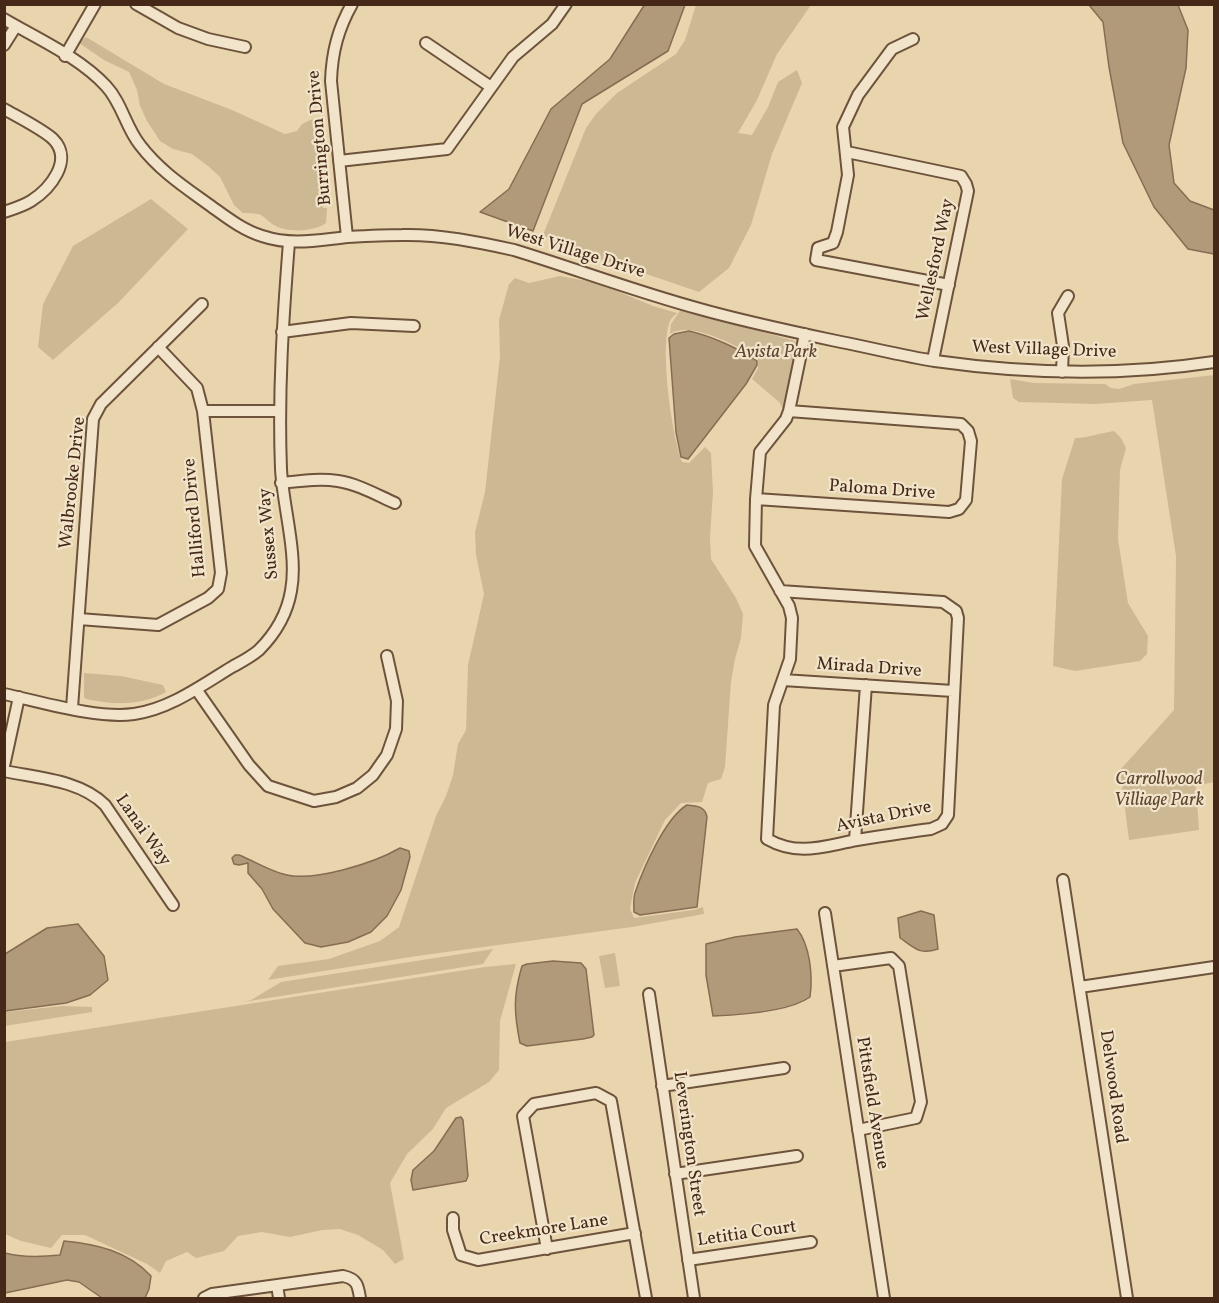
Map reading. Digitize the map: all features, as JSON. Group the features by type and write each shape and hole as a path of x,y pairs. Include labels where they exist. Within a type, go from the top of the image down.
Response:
{"street":[{"path":"65,56 95,4"},
{"path":"136,4 177,28 208,39 245,47"},
{"name":"Burrington Drive","path":"347,237 331,81 331,59 340,24 352,4"},
{"path":"339,161 447,149 513,57 552,24 566,4"},
{"name":"West Village Drive","path":"4,19 90,71 108,88 138,144 163,171 240,226 262,237 289,242 405,235 461,239 514,250 700,310 933,360 1011,370 1062,372 1130,371 1215,362"},
{"path":"4,45 16,26"},
{"path":"913,39 892,49 858,95 843,127 848,175 837,232 833,243 818,248 816,260 949,285"},
{"path":"426,43 491,87"},
{"path":"4,109 53,140 61,152 61,166 55,177 32,200 4,212"},
{"name":"Wellesford Way","path":"847,152 961,177 966,184 968,191 933,360"},
{"name":"Sussex Way","path":"4,694 108,715 135,714 161,706 196,689 256,652 273,634 285,613 291,592 293,569 282,483 278,411 289,242"},
{"path":"1062,372 1063,346 1059,313 1068,296"},
{"name":"Walbrooke Drive","path":"72,708 93,419 101,404 202,304"},
{"path":"282,332 351,323 414,326"},
{"name":"Avista Drive","path":"780,591 943,602 956,611 958,618 948,815 942,824 931,829 855,840 812,850 782,847 767,839 774,705 790,659 792,618 789,606 780,591 755,546 756,499 760,452 786,419 805,334"},
{"name":"Halliford Drive","path":"79,619 158,625 208,598 218,589 221,573 203,411 197,388 158,347"},
{"path":"203,411 278,411"},
{"name":"Paloma Drive","path":"756,499 949,512 959,509 966,500 971,441 968,430 961,424 789,411"},
{"path":"282,483 339,481 357,486 395,503"},
{"path":"196,689 249,765 268,786 314,801 336,797 357,788 373,775 387,755 396,729 397,701 387,656"},
{"name":"Mirada Drive","path":"783,680 953,691"},
{"path":"855,840 866,685"},
{"path":"4,766 19,697"},
{"name":"Lanai Way","path":"4,771 76,786 96,796 105,805 173,905"},
{"name":"Delwood Road","path":"1064,880 1127,1299"},
{"name":"Pittsfield Avenue","path":"825,913 885,1299"},
{"path":"833,966 891,958 899,966 919,1081 921,1102 916,1118 858,1130"},
{"path":"1080,987 1215,967"},
{"name":"Leverington Street","path":"649,994 694,1299"},
{"path":"662,1086 784,1068"},
{"path":"547,1248 523,1116 534,1104 596,1093 612,1101 646,1299"},
{"path":"675,1174 797,1156"},
{"name":"Creekmore Lane","path":"453,1218 453,1230 461,1255 478,1260 635,1233"},
{"name":"Letitia Court","path":"688,1260 811,1242"},
{"path":"204,1299 212,1294 343,1276 351,1278 358,1284 360,1299"},
{"path":"277,1285 279,1299"}],"green space":[{"path":"696,5 811,5 777,54 757,100 738,133 752,135 768,107 778,82 797,70 802,83 772,154 751,225 729,268 699,292 617,264 574,253 543,235 586,128 617,93 676,54 685,40"},
{"path":"86,37 164,84 232,110 285,134 297,131 302,124 316,119 329,168 319,194 323,208 327,208 326,223 308,230 293,230 279,228 260,215 243,213 234,205 220,177 208,166 192,154 173,149 160,141 140,106 137,90 129,72 104,60 79,43"},
{"path":"151,199 188,229 118,303 53,360 38,347 43,304 73,246"},
{"path":"560,276 598,283 653,306 677,313 669,324 666,353 668,393 678,449 682,462 689,463 705,447 711,453 713,492 711,559 736,598 743,614 741,638 731,682 725,767 721,779 708,783 702,802 681,803 665,820 635,883 630,909 634,918 703,907 704,914 632,927 417,956 268,980 278,966 329,959 380,941 399,927 436,816 453,775 458,744 466,730 468,665 484,594 476,555 475,532 485,492 500,356 499,320 509,284 515,278 529,283"},
{"name":"Avista Park","path":"681,309 795,341 797,349 787,402 783,409 779,402 752,379 758,368 758,359 728,342 702,333 690,330 670,334 671,324"},
{"name":"Carrollwood Villiage Park","path":"1214,375 1214,782 1196,786 1199,830 1129,840 1120,770 1174,710 1176,556 1152,400 1095,404 1019,402 1013,398 1010,379 1034,383 1105,384 1119,389 1134,384"},
{"path":"1114,431 1126,448 1120,470 1118,539 1128,603 1148,636 1147,654 1140,661 1075,671 1053,666 1062,479 1075,438"},
{"path":"84,673 121,676 163,685 166,692 147,700 127,703 86,699 84,697"},
{"path":"493,949 483,964 243,1002 251,1000 281,982"},
{"path":"615,953 620,986 605,988 599,956"},
{"path":"516,964 500,1021 499,1070 489,1082 446,1108 433,1129 407,1154 390,1183 404,1259 395,1264 383,1250 358,1235 340,1229 322,1230 290,1237 262,1232 238,1236 224,1251 196,1258 187,1252 166,1261 160,1273 147,1264 85,1235 62,1235 51,1248 21,1241 5,1234 5,1042"},
{"path":"62,1006 92,1007 92,1012 5,1026 5,1012"}],"shaded area":[{"path":"645,4 685,5 668,51 582,104 533,231 480,212 509,189 551,109 610,59"},
{"path":"1089,5 1178,5 1188,30 1186,68 1169,145 1174,183 1190,201 1214,210 1214,254 1188,249 1154,207 1123,143 1103,22"},
{"path":"689,331 733,347 757,361 757,365 746,384 688,459 681,457 676,432 669,338 674,334"},
{"path":"687,805 702,809 707,817 697,907 640,915 634,912 634,900 643,871 663,832"},
{"path":"400,848 409,851 410,857 401,890 387,916 371,932 348,942 321,947 305,943 273,909 262,889 248,873 248,863 234,864 232,858 239,855 283,874 310,876 343,870 375,860"},
{"path":"921,911 934,915 938,949 922,951 900,938 898,918"},
{"path":"78,924 104,956 108,980 90,995 66,1003 5,1011 5,954 47,928"},
{"path":"797,929 805,943 810,961 810,997 777,1009 750,1014 713,1016 706,975 706,944 735,937"},
{"path":"553,961 581,963 586,969 594,1035 583,1039 527,1046 520,1043 516,1013 517,986 522,966"},
{"path":"461,1117 468,1176 466,1181 413,1190 411,1180 413,1170 434,1151 456,1118"},
{"path":"64,1241 111,1250 142,1267 151,1276 145,1298 102,1298 79,1282 67,1280 5,1293 5,1253 32,1257 60,1255"}]}
